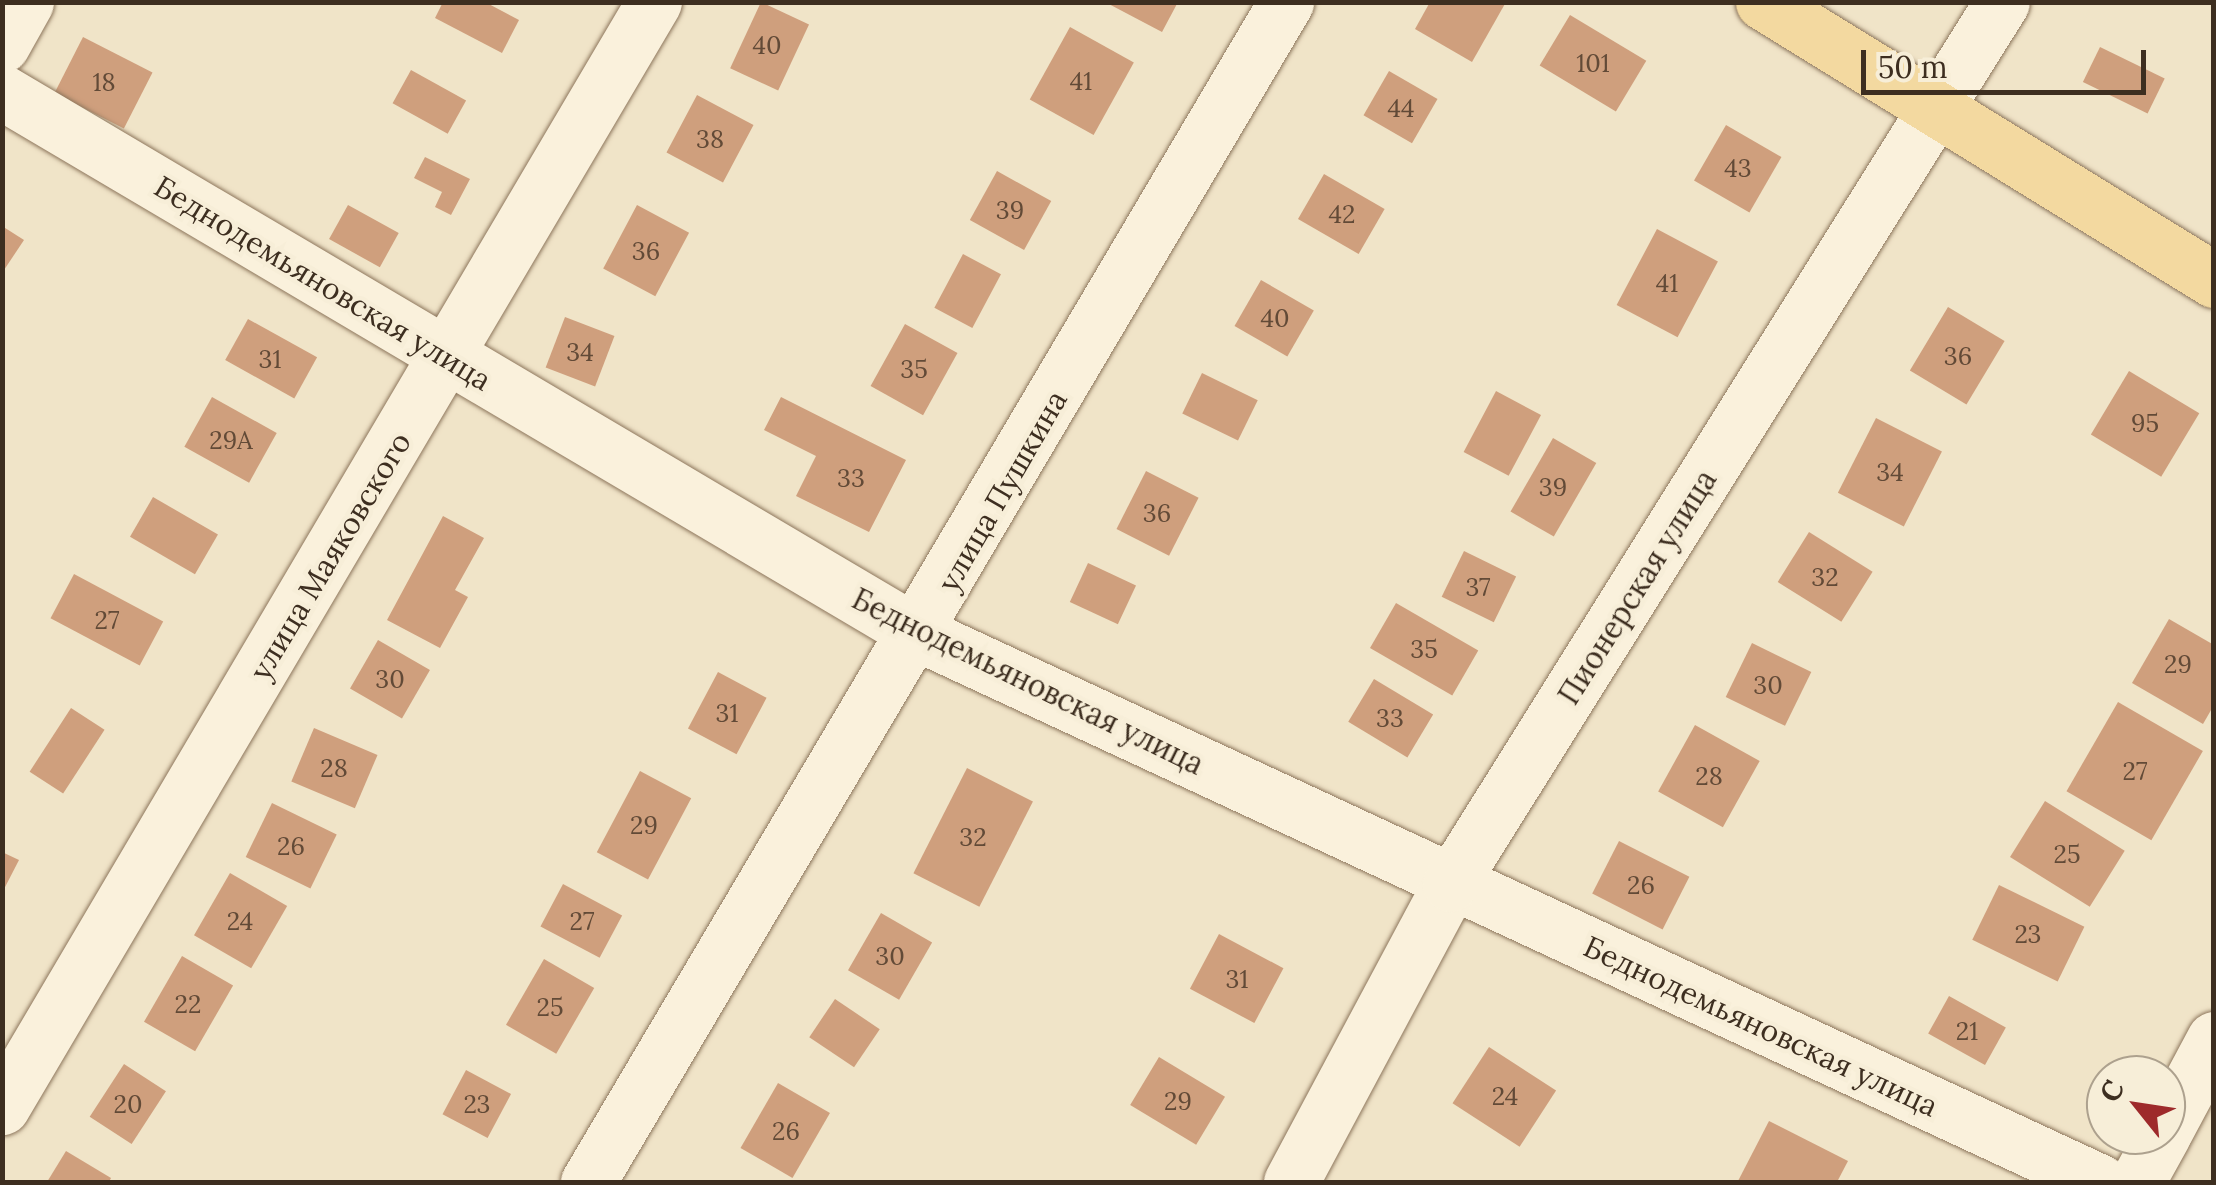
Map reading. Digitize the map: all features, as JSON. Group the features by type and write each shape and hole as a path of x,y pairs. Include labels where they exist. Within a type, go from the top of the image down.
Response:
{"main road":[{"path":"1763,2 2214,280"}],"street":[{"path":"2,45 26,2"},
{"name":"улица Маяковского","path":"2,1108 448,358 654,2"},
{"name":"улица Пушкина","path":"588,1182 919,634 1286,2"},
{"name":"Пионерская улица","path":"1291,1182 1450,884 2002,2"},
{"name":"Беднодемьяновская улица","path":"2,92 919,634 1450,884 2100,1182"},
{"path":"2186,1091 2214,1039"},
{"path":"2138,1182 2152,1155"}],"building":[{"path":"443,2 485,2 519,20 502,53 435,18"},
{"path":"761,2 809,24 778,91 730,68"},
{"path":"1105,2 1178,2 1162,32"},
{"path":"1430,2 1506,2 1472,62 1415,29"},
{"path":"1570,15 1646,61 1616,111 1540,66"},
{"path":"1070,27 1134,62 1094,135 1030,100"},
{"path":"83,37 152,72 124,129 54,93"},
{"path":"2100,47 2165,79 2148,114 2083,82"},
{"path":"411,70 466,101 448,134 393,103"},
{"path":"1389,71 1437,99 1412,143 1364,115"},
{"path":"697,95 754,125 723,182 666,152"},
{"path":"1726,125 1781,157 1749,212 1694,180"},
{"path":"425,157 470,179 451,215 435,207 442,192 414,178"},
{"path":"997,171 1051,201 1024,250 970,220"},
{"path":"1324,174 1385,209 1359,254 1298,219"},
{"path":"348,205 399,233 380,267 329,239"},
{"path":"637,205 689,233 655,296 603,269"},
{"path":"2,226 24,240 2,273"},
{"path":"1657,229 1718,261 1678,337 1617,305"},
{"path":"963,254 1001,274 972,328 934,308"},
{"path":"1261,280 1314,310 1287,356 1234,326"},
{"path":"1948,307 2005,341 1966,404 1910,370"},
{"path":"565,317 614,336 595,386 546,367"},
{"path":"248,319 317,357 294,398 225,360"},
{"path":"905,324 957,353 923,415 871,386"},
{"path":"2129,371 2199,413 2161,477 2091,434"},
{"path":"1202,373 1258,400 1238,441 1182,413"},
{"path":"1496,391 1541,415 1509,476 1464,452"},
{"path":"212,397 277,433 249,483 184,447"},
{"path":"781,397 906,460 869,532 796,496 816,456 764,430"},
{"path":"1876,418 1942,452 1904,526 1838,493"},
{"path":"1553,438 1596,463 1554,537 1510,512"},
{"path":"1146,471 1199,498 1169,556 1116,529"},
{"path":"153,497 218,534 195,574 130,537"},
{"path":"443,516 484,538 455,590 468,597 440,648 387,620"},
{"path":"1809,532 1873,572 1841,622 1778,582"},
{"path":"1464,551 1516,576 1494,622 1442,597"},
{"path":"1088,563 1136,585 1118,624 1070,602"},
{"path":"74,574 163,621 140,666 51,618"},
{"path":"1396,603 1478,650 1452,696 1370,648"},
{"path":"2169,619 2214,645 2214,705 2203,724 2132,683"},
{"path":"378,640 430,670 402,718 350,688"},
{"path":"1752,643 1811,672 1785,726 1726,697"},
{"path":"718,672 767,698 737,754 688,729"},
{"path":"1374,679 1433,715 1407,757 1348,722"},
{"path":"2118,702 2203,751 2151,840 2066,791"},
{"path":"71,708 105,730 63,794 30,772"},
{"path":"1695,725 1760,761 1723,827 1658,791"},
{"path":"314,728 378,755 355,808 291,781"},
{"path":"967,768 1033,802 979,907 913,873"},
{"path":"640,771 691,798 648,879 597,852"},
{"path":"2045,801 2125,851 2090,907 2010,857"},
{"path":"272,803 337,835 310,888 246,857"},
{"path":"1619,841 1689,877 1663,929 1592,894"},
{"path":"2,852 19,860 2,893"},
{"path":"230,873 287,906 251,968 194,935"},
{"path":"563,884 622,915 600,958 540,926"},
{"path":"1999,885 2084,927 2058,981 1972,940"},
{"path":"881,913 932,942 899,1000 848,970"},
{"path":"1219,934 1283,968 1254,1023 1190,989"},
{"path":"182,956 233,986 195,1051 144,1022"},
{"path":"544,959 594,988 556,1054 506,1025"},
{"path":"1949,996 2006,1028 1985,1065 1928,1034"},
{"path":"835,999 880,1029 854,1067 809,1037"},
{"path":"1489,1047 1556,1091 1520,1147 1453,1103"},
{"path":"1159,1057 1225,1097 1196,1145 1130,1105"},
{"path":"124,1064 166,1091 132,1144 90,1117"},
{"path":"466,1070 511,1094 488,1138 443,1114"},
{"path":"778,1083 830,1113 792,1178 740,1148"},
{"path":"1769,1121 1848,1161 1837,1182 1738,1181"},
{"path":"66,1151 111,1178 109,1182 47,1182"}]}
